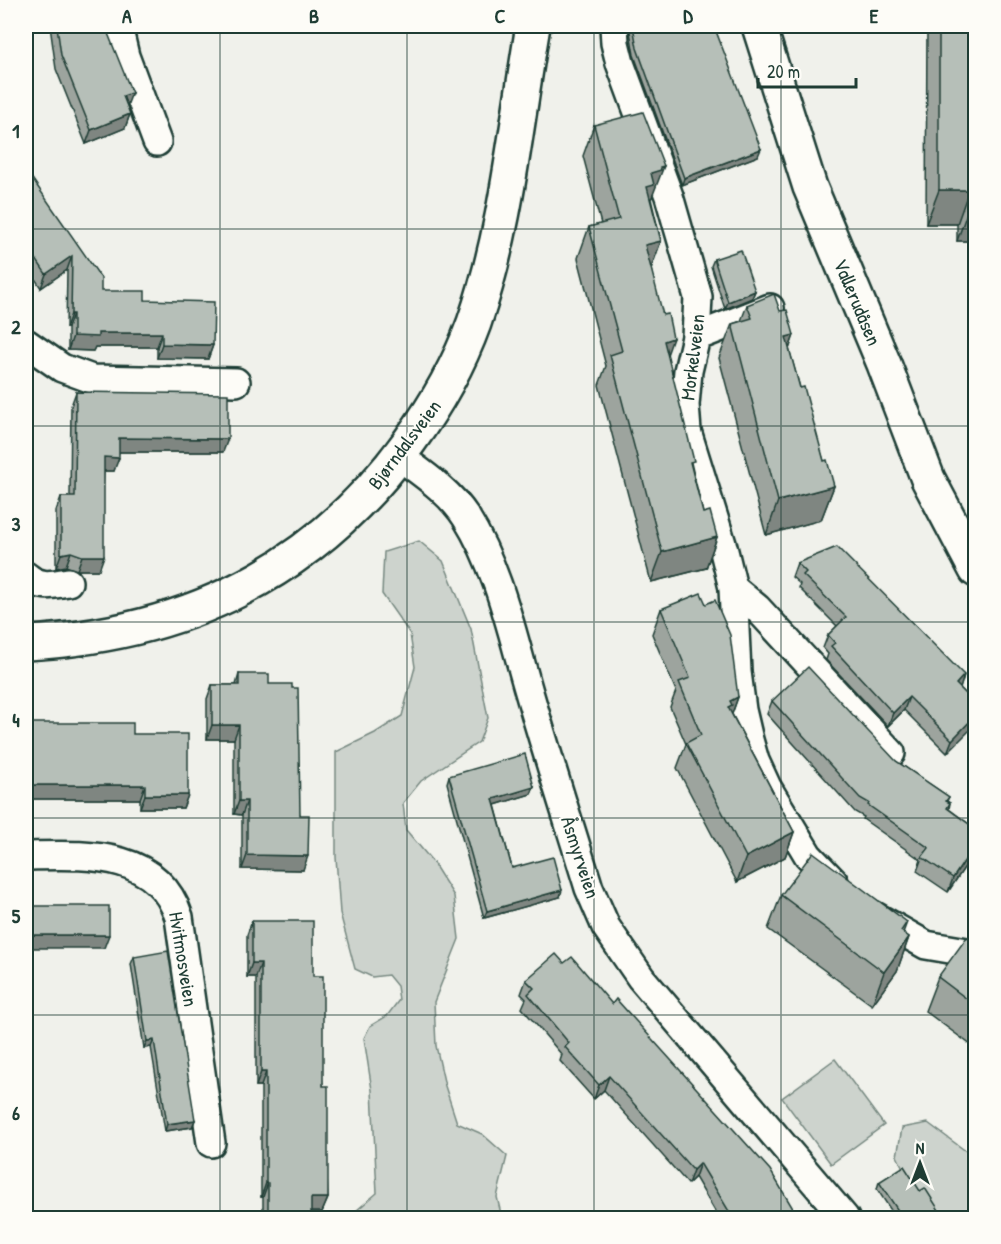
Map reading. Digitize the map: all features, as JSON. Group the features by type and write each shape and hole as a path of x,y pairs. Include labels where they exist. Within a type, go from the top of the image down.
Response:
{"street":[{"path":"118,26 124,56 157,142"},
{"name":"Bjørndalsveien","path":"26,643 88,637 145,625 201,608 236,592 282,566 332,528 369,492 399,456 448,382 462,354 483,296 503,207 532,26"},
{"name":"Morkelveien","path":"614,26 620,63 669,196 698,297 696,338 685,405 687,431 733,588 737,672 742,710 755,761 767,787 808,855 840,888 878,919 926,945 973,953"},
{"name":"Vallerudåsen","path":"759,26 810,187 884,364 928,479 975,570"},
{"path":"696,338 770,308"},
{"path":"26,343 62,368 92,379 236,382"},
{"name":"Åsmyrveien","path":"399,456 448,495 465,516 482,548 505,611 590,888 606,927 641,978 845,1218"},
{"path":"26,576 34,583 47,585 68,582"},
{"path":"733,588 757,608 891,753"},
{"name":"Hvitmosveien","path":"26,856 96,856 117,860 157,880 174,901 179,917 211,1143"}],"shaded area":[{"path":"419,541 443,561 471,629 488,718 479,742 421,781 403,803 406,830 432,861 454,896 459,939 434,1002 436,1046 445,1086 457,1123 482,1134 507,1156 497,1197 502,1218 339,1218 350,1216 377,1193 372,1090 364,1038 370,1026 387,1016 399,1000 397,986 388,975 372,977 355,969 340,913 336,857 336,752 375,733 402,716 415,667 410,634 382,594 384,552"},
{"path":"835,1059 884,1125 831,1164 782,1098"},
{"path":"928,1123 975,1158 975,1218 938,1218 906,1174 897,1156 902,1128"}],"building":[{"path":"57,26 105,26 132,93 123,96 130,114 91,130 61,55"},
{"path":"633,26 714,26 761,149 684,178 637,48"},
{"path":"939,26 975,26 975,207 969,207 969,190 939,190"},
{"path":"643,112 664,166 660,167 661,170 651,173 654,185 647,187 661,241 645,245 663,315 668,314 673,338 664,341 694,461 690,462 703,513 710,511 717,537 662,552 610,355 622,351 589,227 619,219 594,125"},
{"path":"26,170 101,278 101,291 145,291 145,300 214,302 213,345 162,344 162,333 98,333 98,337 73,336 72,256 46,274 26,244"},
{"path":"741,250 755,291 728,302 714,259"},
{"path":"774,294 780,311 787,310 794,335 786,337 800,388 804,387 824,461 827,460 834,486 778,501 732,324 752,318 747,305"},
{"path":"76,392 228,394 228,439 119,438 119,458 104,457 104,556 82,556 71,552 61,554 61,497 75,497"},
{"path":"837,547 964,675 956,684 975,703 975,716 952,740 909,697 893,713 831,646 835,643 828,635 846,617 803,575 806,572 797,563"},
{"path":"701,593 706,604 715,600 730,635 738,697 730,701 732,705 728,707 794,832 746,857 686,743 701,735 679,682 690,678 661,609"},
{"path":"808,667 896,761 949,797 946,801 950,803 947,808 973,827 970,832 974,834 971,838 975,841 975,845 953,878 922,857 929,848 860,798 772,701"},
{"path":"239,674 269,674 269,684 292,684 292,688 298,688 300,815 309,815 308,856 247,855 247,801 239,801 239,725 212,725 212,685 239,685"},
{"path":"26,723 133,723 133,734 188,734 188,795 145,795 145,785 26,785"},
{"path":"525,754 534,787 493,799 512,868 553,857 562,890 487,911 449,776"},
{"path":"813,852 907,922 901,931 909,937 884,972 781,895"},
{"path":"26,906 109,906 109,935 26,935"},
{"path":"252,921 313,921 313,976 323,976 323,1086 328,1086 328,1198 311,1198 311,1218 268,1218 266,1072 261,1072 261,963 252,963"},
{"path":"967,937 975,943 975,1005 938,977"},
{"path":"168,951 195,1120 167,1124 154,1040 147,1041 134,957"},
{"path":"556,954 564,963 572,957 612,1004 616,999 770,1170 798,1217 804,1214 807,1218 733,1218 700,1163 693,1170 609,1076 599,1085 565,1047 569,1043 528,994 534,988 526,980"},
{"path":"904,1166 920,1191 925,1188 944,1218 903,1218 879,1182"}]}
